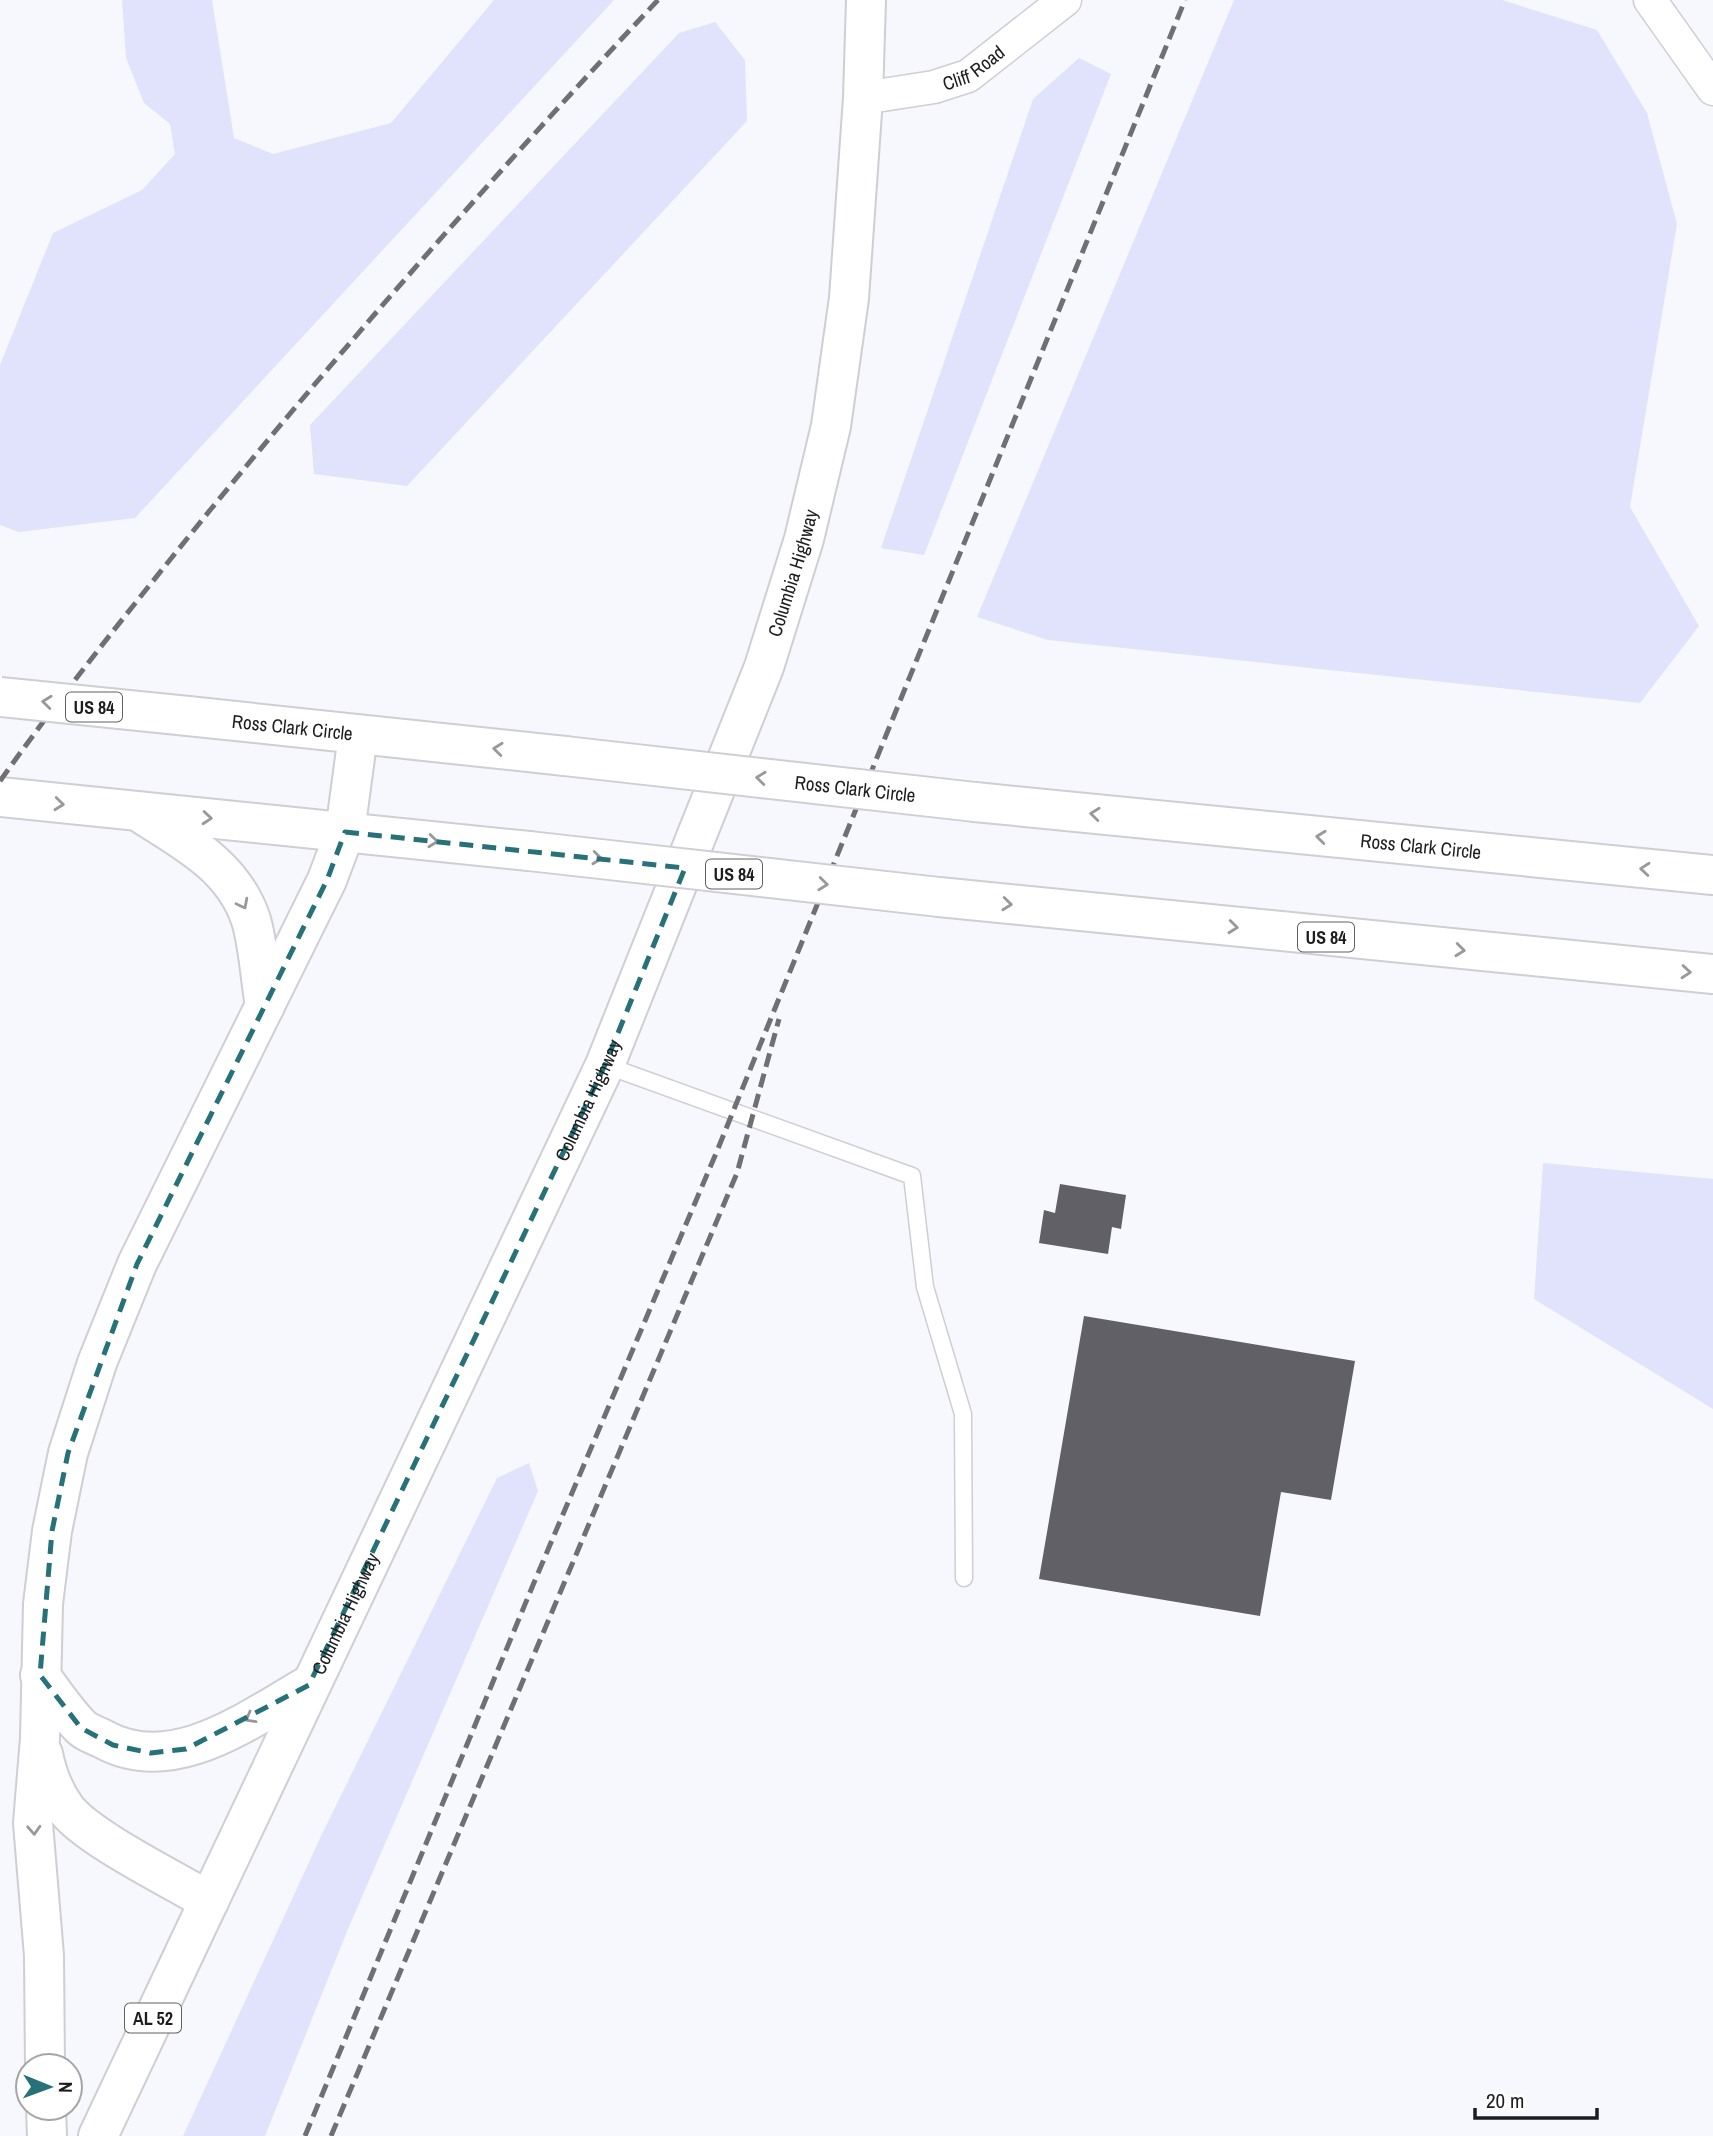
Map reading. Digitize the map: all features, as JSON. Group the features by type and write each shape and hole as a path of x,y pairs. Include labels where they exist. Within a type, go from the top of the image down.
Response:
{"main road":[{"name":"Columbia Highway","path":"98,2136 309,1685 605,1065 764,667 804,539 831,426 849,298 863,98 866,0"},
{"name":"Ross Clark Circle","path":"0,697 975,802 1713,875"},
{"path":"45,2052 44,1956 33,1823 40,1738 43,1604 52,1531 68,1453 97,1363 137,1264 327,880 345,832 358,735"},
{"name":"US 84","path":"0,797 529,851 939,897 1713,974"},
{"path":"128,811 202,853 228,877 250,920 265,1006"},
{"path":"40,1675 81,1728 113,1745 151,1753 186,1749 226,1731 309,1685"},
{"path":"40,1738 48,1779 67,1810 93,1832 209,1900"}],"street":[{"name":"Cliff Road","path":"863,98 934,88 968,76 1065,0"},
{"path":"1650,0 1713,89"}],"lane":[{"path":"605,1065 912,1175 925,1287 963,1414 964,1578"}],"highlighted area":[{"path":"345,832 685,868 605,1065 309,1685 186,1749 151,1753 113,1745 81,1728 40,1675 52,1531 68,1453 137,1264 327,880"}],"shaded area":[{"path":"122,0 212,0 234,138 273,154 391,123 494,0 614,0 135,518 19,532 0,525 0,365 53,233 142,190 175,154 170,124 144,103 126,58"},
{"path":"1234,0 1502,0 1597,30 1647,113 1677,224 1630,507 1699,626 1640,703 1048,640 977,617"},
{"path":"715,22 745,60 747,121 407,486 314,474 310,425 679,33"},
{"path":"1079,58 1111,74 924,555 881,548 1033,99"},
{"path":"1543,1163 1713,1179 1713,1409 1534,1299"},
{"path":"529,1463 538,1491 348,1929 265,2136 183,2136 321,1836 497,1478"}],"building":[{"path":"1060,1184 1126,1195 1121,1229 1112,1227 1108,1254 1039,1243 1044,1210 1055,1213"},
{"path":"1084,1316 1355,1361 1331,1500 1281,1492 1260,1616 1039,1579"}],"railway":[{"path":"0,781 130,609 319,379 486,187 658,0"},
{"path":"305,2136 533,1585 717,1151 1185,0"},
{"path":"331,2136 737,1173 779,1019"}]}
